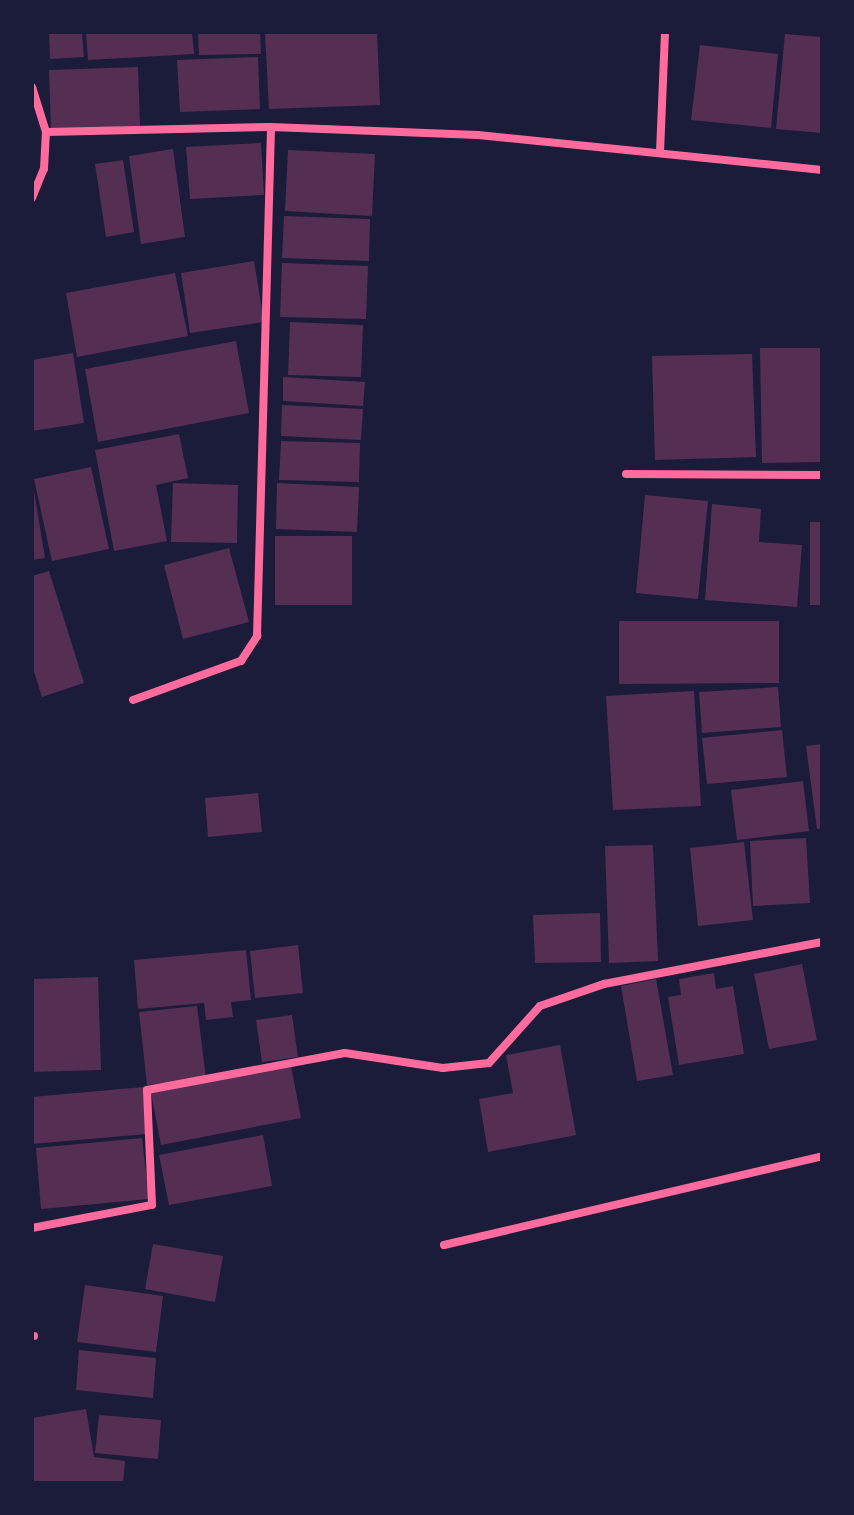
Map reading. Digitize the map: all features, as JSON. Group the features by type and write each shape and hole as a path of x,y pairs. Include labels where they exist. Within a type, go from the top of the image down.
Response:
{"street":[{"path":"660,152 665,32"},
{"path":"32,87 46,132 44,169 32,198"},
{"path":"133,700 241,661 257,636 271,127"},
{"path":"46,132 271,127 478,135 822,170"},
{"path":"626,474 822,475"},
{"path":"32,1228 152,1205 147,1090 345,1053 443,1068 489,1063 540,1006 604,984 822,942"},
{"path":"444,1245 822,1156"}],"building":[{"path":"49,32 82,32 84,57 50,59"},
{"path":"86,32 192,32 194,54 88,60"},
{"path":"198,32 260,32 261,54 199,55"},
{"path":"377,32 380,105 269,109 265,33"},
{"path":"785,34 822,37 822,133 776,129"},
{"path":"700,45 778,54 771,128 691,120"},
{"path":"258,57 260,109 180,112 177,60"},
{"path":"138,67 140,126 51,129 49,70"},
{"path":"261,143 264,195 190,199 186,147"},
{"path":"173,149 185,237 141,244 129,156"},
{"path":"288,150 375,154 372,216 285,211"},
{"path":"123,160 134,232 106,237 95,164"},
{"path":"284,216 370,219 369,261 282,258"},
{"path":"254,261 264,322 190,333 181,273"},
{"path":"282,263 368,266 366,319 280,317"},
{"path":"175,273 188,336 77,357 66,293"},
{"path":"290,322 363,325 361,377 288,375"},
{"path":"236,341 249,413 98,442 85,369"},
{"path":"760,348 822,348 822,462 762,463"},
{"path":"73,353 84,423 32,431 32,360"},
{"path":"752,354 756,457 655,460 652,356"},
{"path":"283,377 365,382 363,406 283,401"},
{"path":"282,405 363,409 361,440 281,436"},
{"path":"179,434 188,478 156,485 167,541 114,551 95,450"},
{"path":"281,441 360,443 359,482 279,480"},
{"path":"91,467 109,549 52,561 34,479"},
{"path":"173,483 238,485 237,543 171,542"},
{"path":"277,483 359,487 357,532 276,529"},
{"path":"32,492 45,558 32,560"},
{"path":"645,495 708,501 698,599 636,593"},
{"path":"712,504 761,509 759,542 802,545 797,607 705,600"},
{"path":"810,522 822,522 822,605 810,605"},
{"path":"275,536 352,536 352,605 275,605"},
{"path":"229,548 249,622 183,639 164,565"},
{"path":"49,571 84,683 42,697 32,665 32,576"},
{"path":"619,621 779,621 779,683 619,684"},
{"path":"778,687 781,727 702,733 699,692"},
{"path":"694,691 701,806 613,810 606,696"},
{"path":"782,730 787,777 707,784 702,738"},
{"path":"822,744 822,829 817,829 806,746"},
{"path":"803,781 809,831 737,840 731,790"},
{"path":"258,793 262,832 208,837 205,798"},
{"path":"806,838 810,903 753,906 750,841"},
{"path":"744,842 753,920 698,926 690,848"},
{"path":"653,845 658,961 609,963 605,846"},
{"path":"600,913 601,962 535,963 533,915"},
{"path":"298,945 303,993 255,998 250,951"},
{"path":"246,950 251,1000 231,1002 233,1017 206,1020 204,1003 138,1009 134,960"},
{"path":"802,964 817,1040 769,1049 754,974"},
{"path":"714,973 716,989 733,986 744,1054 679,1065 668,997 681,995 679,979"},
{"path":"98,977 101,1070 32,1072 32,979"},
{"path":"656,979 673,1075 637,1081 621,986"},
{"path":"197,1006 206,1078 147,1085 139,1012"},
{"path":"292,1015 298,1057 262,1062 256,1020"},
{"path":"560,1045 576,1135 488,1152 479,1099 513,1093 506,1055"},
{"path":"291,1066 301,1118 161,1145 151,1093"},
{"path":"143,1087 147,1134 32,1144 32,1097"},
{"path":"263,1135 272,1186 169,1205 159,1155"},
{"path":"142,1138 149,1199 41,1209 36,1148"},
{"path":"153,1244 223,1256 215,1302 145,1289"},
{"path":"85,1285 163,1296 156,1352 77,1342"},
{"path":"79,1350 156,1358 153,1398 76,1390"},
{"path":"86,1409 94,1457 125,1461 123,1483 32,1483 32,1418"},
{"path":"99,1415 161,1420 158,1459 95,1453"}]}
